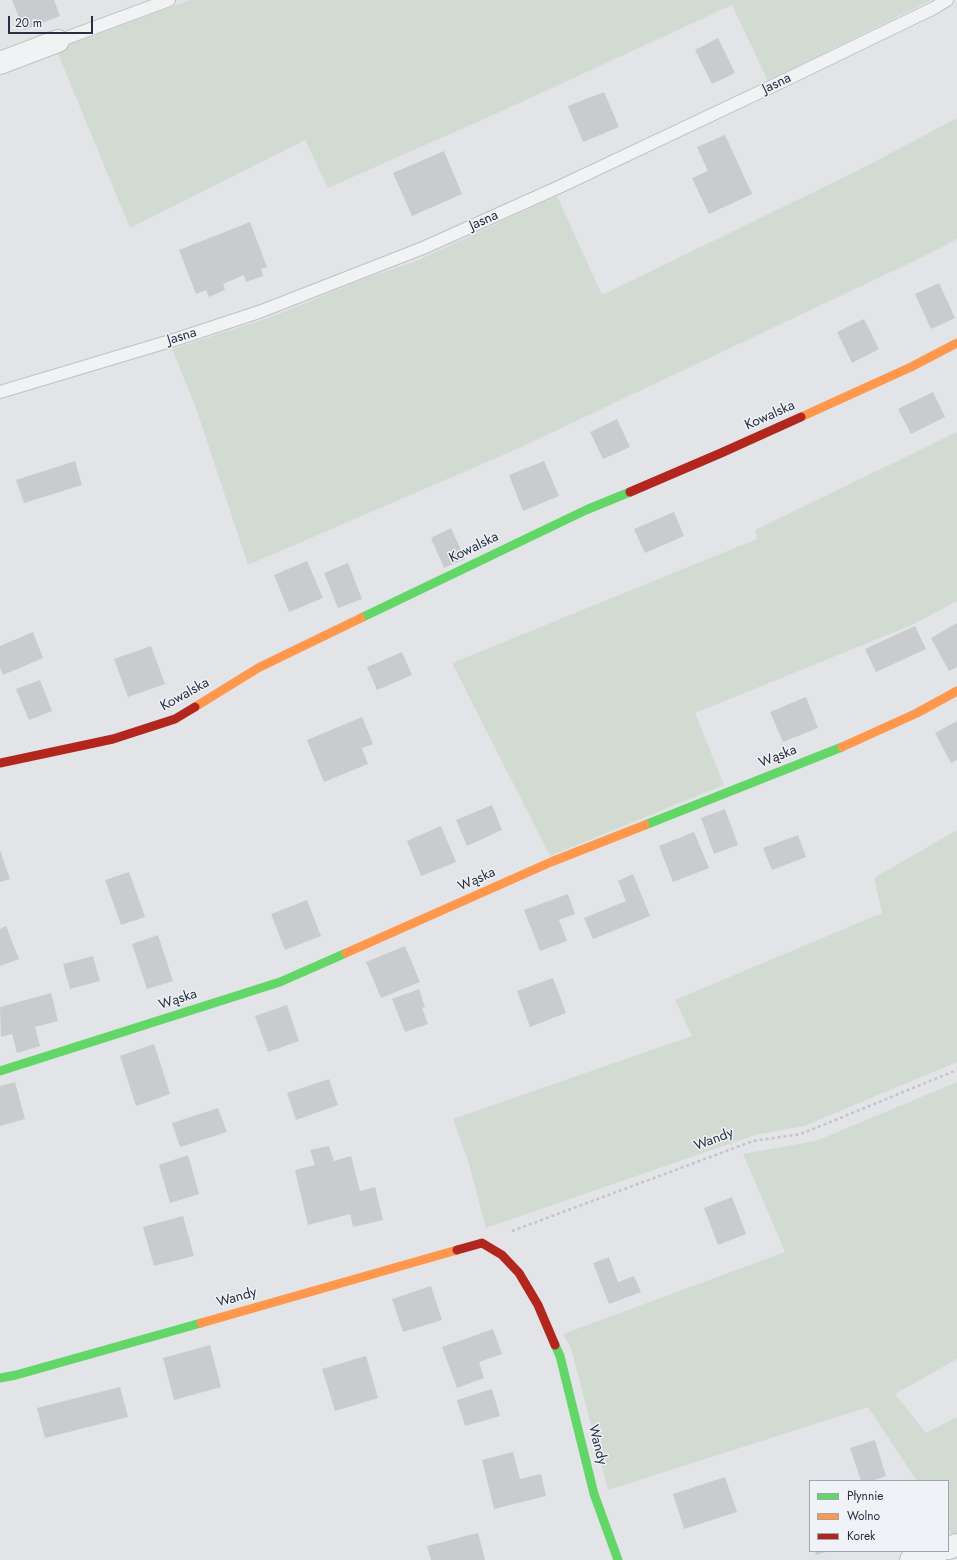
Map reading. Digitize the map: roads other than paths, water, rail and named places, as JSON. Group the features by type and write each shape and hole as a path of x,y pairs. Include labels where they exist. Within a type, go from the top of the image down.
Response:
{"street":[{"path":"0,63 58,41"},
{"name":"Kowalska","path":"0,763 113,739 175,719 258,668 579,513 728,450 911,367 957,343"},
{"name":"Wąska","path":"0,1071 280,982 551,862 849,744 917,713 957,691"},
{"name":"Wandy","path":"0,1378 31,1371 482,1243 502,1255 519,1273 538,1305 560,1356 594,1494 618,1560"},
{"path":"911,1560 936,1552"}],"lane":[{"path":"58,41 169,0"},
{"name":"Jasna","path":"0,392 177,339 259,312 424,248 680,130 947,0"}]}
